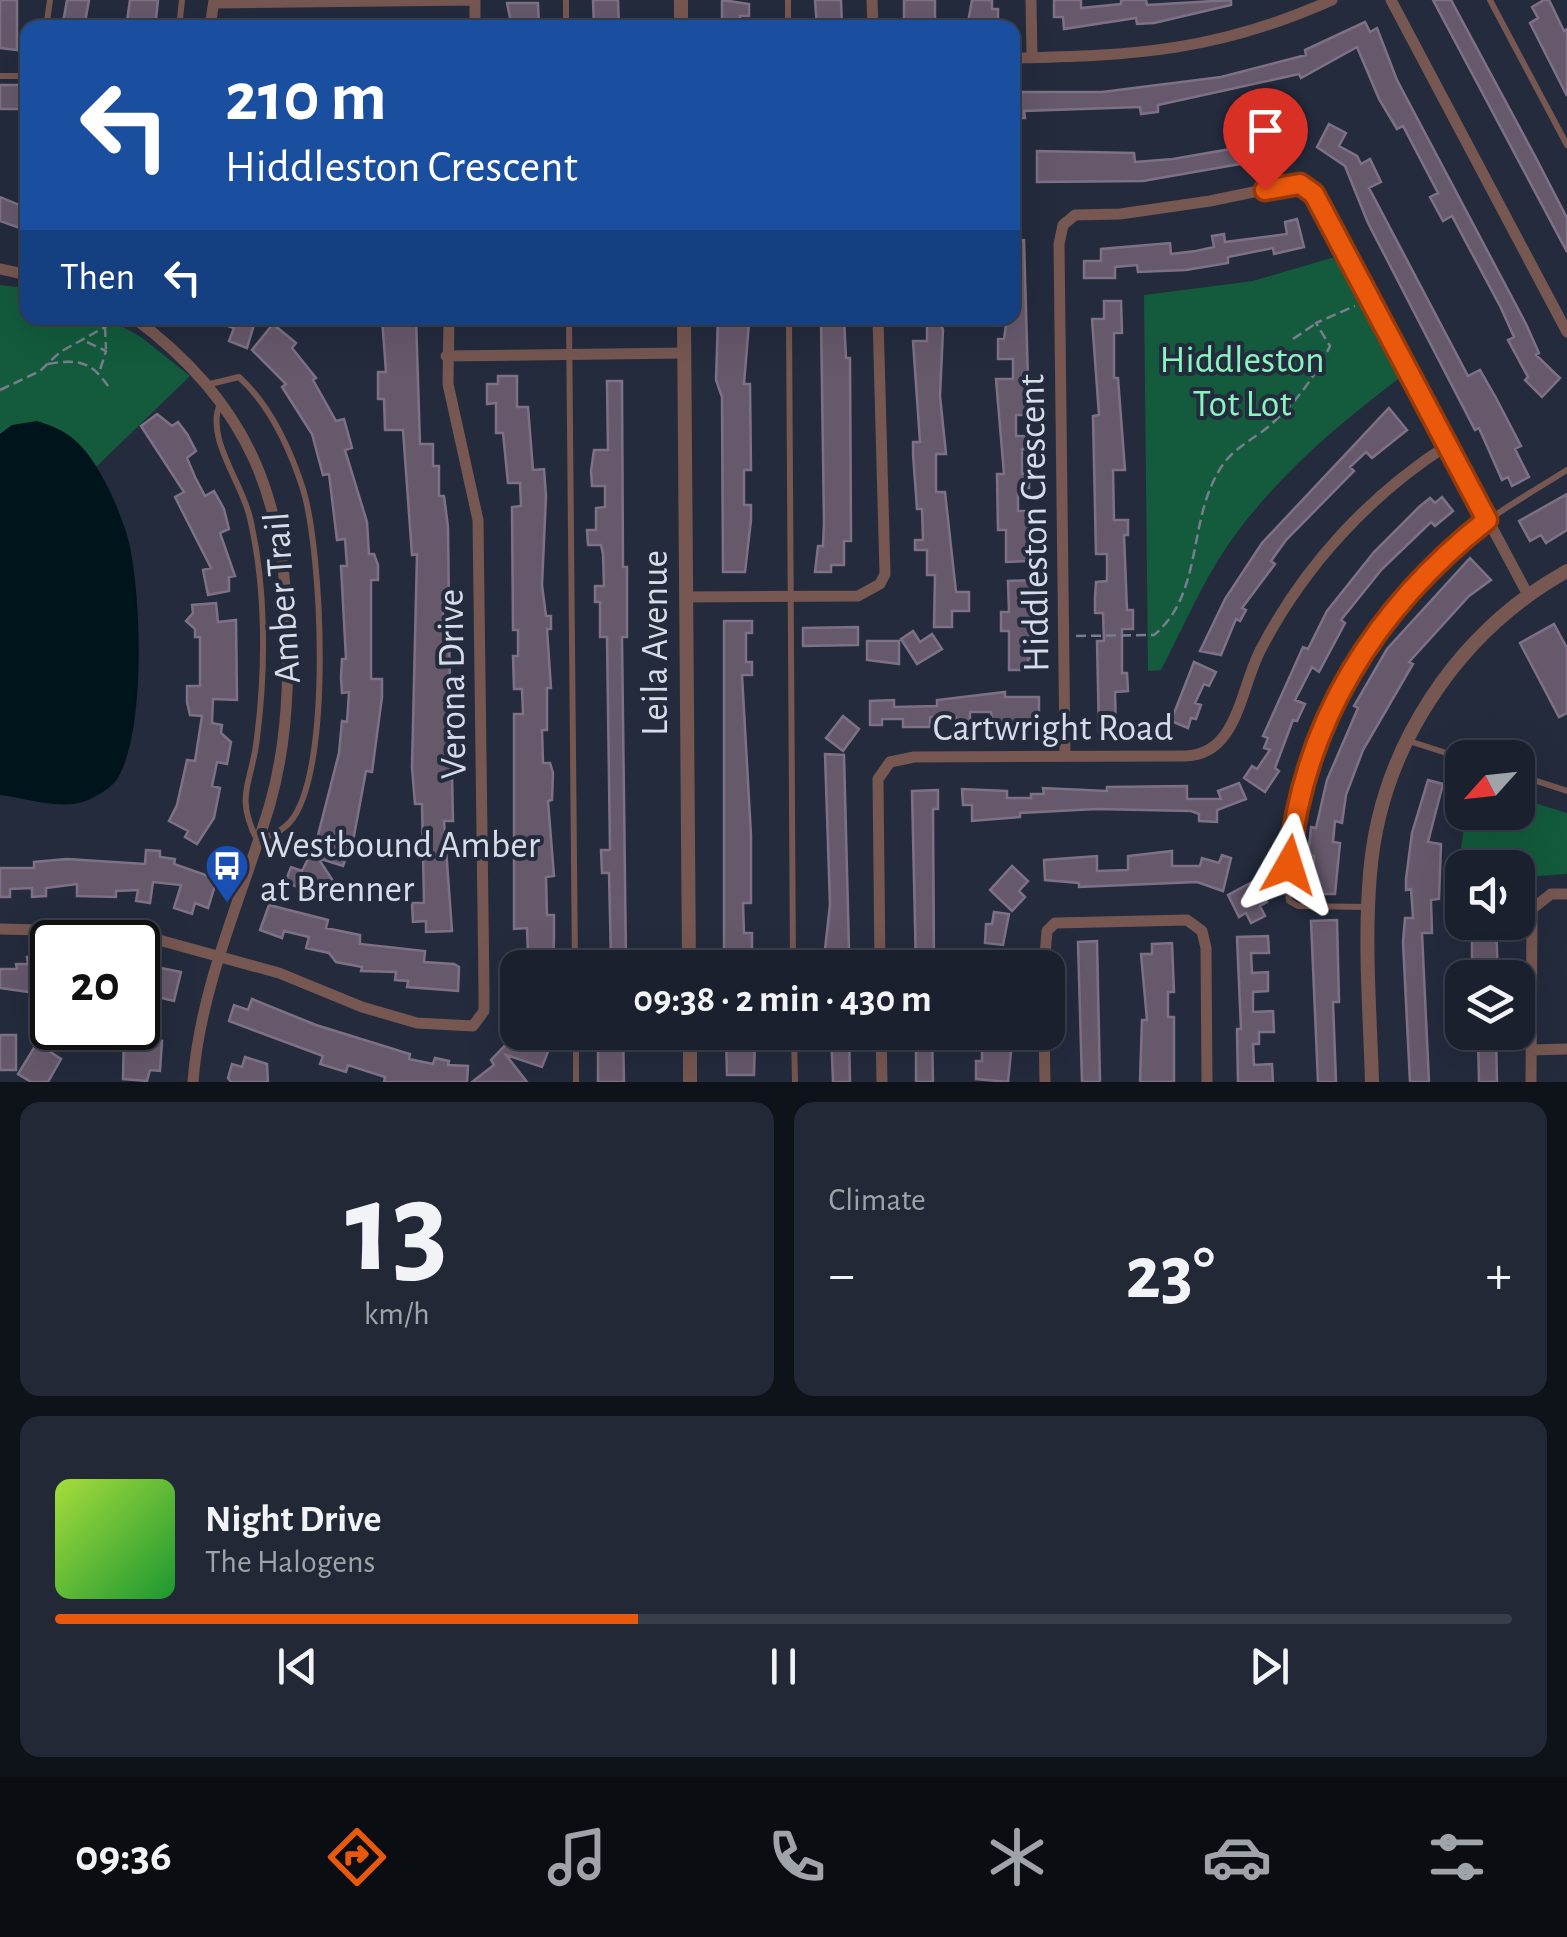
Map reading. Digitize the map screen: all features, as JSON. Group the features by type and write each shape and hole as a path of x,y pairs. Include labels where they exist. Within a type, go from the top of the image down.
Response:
{"street":[{"path":"214,2 475,0"},
{"path":"1030,0 1032,58"},
{"path":"1020,58 1123,57 1212,44 1332,0"},
{"path":"1391,0 1567,332"},
{"name":"Hiddleston Crescent","path":"1066,754 1059,244 1063,225 1075,215 1120,214 1292,184 1305,186 1320,204 1528,594"},
{"name":"Amber Trail","path":"142,325 210,384 254,453 274,507 286,587 287,719 280,764 202,1024 193,1082"},
{"name":"Verona Drive","path":"221,955 417,1023 473,1026 484,1011 478,520 471,472 452,406 446,356 448,325"},
{"name":"Leila Avenue","path":"684,325 689,950"},
{"path":"686,597 872,592 884,574 878,325"},
{"path":"446,356 684,353"},
{"name":"Cartwright Road","path":"880,950 878,780 890,762 914,757 1185,756 1213,752 1226,737 1260,649 1290,598 1361,513 1446,446"},
{"path":"1372,1082 1368,907 1375,834 1407,741 1449,671 1528,594 1567,571"},
{"path":"1532,960 1532,910 1551,894 1567,894"},
{"path":"1046,950 1047,932 1055,923 1186,920 1202,931 1206,948 1208,1082"},
{"path":"0,930 130,932 221,955"},
{"path":"1535,1050 1567,1048"},
{"path":"690,1050 690,1082"},
{"path":"881,1050 882,1082"},
{"path":"1044,1050 1044,1082"},
{"path":"1531,1050 1531,1082"}],"lane":[{"path":"1490,0 1567,145"},
{"path":"569,325 575,950"},
{"path":"790,325 794,950"},
{"name":"Amber Trail","path":"210,384 239,377 264,404 289,450 304,491 316,554 318,708 314,749 292,820 278,833 257,840"},
{"path":"222,400 214,417 215,430 247,504 261,580 257,739 243,812 257,840"},
{"path":"1368,907 1298,906 1289,901 1291,842 1306,771 1340,685 1388,613 1441,557 1487,520 1567,470"},
{"path":"1407,741 1445,753"},
{"path":"1535,782 1567,792"},
{"path":"576,1050 576,1082"},
{"path":"794,1050 795,1082"}],"path":[{"path":"1293,340 1316,323 1355,306"},
{"path":"1065,636 1154,635 1165,624 1184,592 1203,504 1231,451 1282,413 1323,361 1330,346 1316,323"},
{"path":"0,390 105,327"},
{"path":"98,372 106,351 105,327"},
{"path":"86,341 106,351"},
{"path":"47,364 78,360 98,372 108,386"}],"green space":[{"name":"Hiddleston Tot Lot","path":"1338,256 1402,376 1330,434 1264,499 1217,562 1161,670 1148,671 1144,295 1253,281"},
{"path":"0,285 20,287 20,325 120,325 190,376 96,467 77,443 54,427 28,423 0,434"},
{"path":"1535,803 1567,813 1567,874 1535,878 1535,850 1461,850 1464,830 1535,830"}],"water":[{"path":"37,421 71,437 99,471 127,535 136,589 137,699 125,761 115,782 80,803 45,803 0,795 0,434 12,425"}],"building":[{"path":"0,0 17,0 17,50 0,48"},
{"path":"67,0 89,0 85,20 63,20"},
{"path":"130,0 158,0 156,20 127,20"},
{"path":"593,0 618,0 619,20 594,20"},
{"path":"722,0 749,4 749,16 722,20"},
{"path":"815,0 841,0 842,20 816,20"},
{"path":"904,0 935,0 935,20 904,20"},
{"path":"972,0 992,0 992,9 998,9 998,20 968,20"},
{"path":"1054,0 1081,0 1081,8 1121,4 1121,0 1146,0 1147,5 1231,0 1231,5 1154,23 1137,24 1136,18 1064,29 1063,17 1054,17"},
{"path":"1433,0 1451,0 1536,158 1567,218 1567,252"},
{"path":"1549,0 1564,31 1567,29 1567,96 1530,23 1538,18 1532,7"},
{"path":"507,3 538,3 539,20 510,20"},
{"path":"1365,22 1370,32 1377,28 1397,80 1526,324 1539,353 1536,355 1560,378 1542,397 1525,380 1528,377 1508,340 1514,337 1501,308 1452,216 1443,221 1430,197 1438,193 1403,126 1397,129 1379,99 1357,47 1301,78 1299,74 1158,105 1158,112 1141,114 1140,107 1024,111 1025,118 1020,118 1020,92 1102,92 1221,77 1306,55 1305,50"},
{"path":"0,85 20,85 20,109 0,109"},
{"path":"1291,124 1292,130 1299,129 1300,141 1267,145 1269,155 1240,164 1143,181 1037,182 1037,151 1134,153 1135,162 1173,159 1242,147 1241,142 1274,134 1273,127"},
{"path":"1329,124 1346,133 1339,146 1357,156 1361,164 1370,159 1381,182 1369,188 1468,376 1480,370 1496,398 1521,446 1515,449 1529,477 1512,486 1508,477 1502,480 1479,428 1475,430 1368,223 1345,166 1317,147"},
{"path":"0,197 19,205 20,228 0,221"},
{"path":"1297,219 1304,247 1274,254 1273,248 1228,257 1228,263 1186,270 1138,272 1137,265 1115,267 1115,278 1084,278 1084,261 1101,261 1101,249 1170,243 1171,254 1196,251 1214,247 1212,236 1224,234 1225,242 1287,234 1285,222"},
{"path":"1020,240 1024,240 1029,415 1016,415 1016,436 1028,436 1028,449 1022,449 1022,474 1029,474 1029,488 1018,488 1018,511 1030,511 1030,561 1006,562 1006,530 998,530 997,474 1004,474 996,379 1013,379 1013,359 998,359 998,339 1004,339 1006,325 1020,325"},
{"path":"1104,301 1121,301 1122,333 1114,333 1114,378 1118,378 1125,470 1113,470 1114,520 1128,520 1128,535 1124,535 1127,610 1133,610 1133,629 1122,629 1122,673 1127,673 1128,691 1115,692 1116,733 1099,733 1097,641 1104,641 1103,613 1095,613 1096,582 1107,581 1107,554 1096,554 1093,416 1099,415 1092,319 1104,319"},
{"path":"254,325 247,348 229,341 234,328 228,326"},
{"path":"274,325 296,343 292,348 316,378 313,380 336,421 344,419 352,448 345,450 367,522 369,554 374,554 378,565 378,580 371,580 371,679 382,679 382,697 372,772 366,771 354,836 343,866 318,858 333,881 328,896 285,883 291,867 302,871 316,843 339,753 342,721 347,722 349,692 342,693 341,678 342,659 346,659 341,566 347,566 345,539 337,540 329,474 323,475 312,434 282,387 286,384 252,350"},
{"path":"383,325 416,325 420,444 433,444 433,466 439,466 439,496 444,496 448,527 449,608 443,608 443,633 449,633 453,821 444,821 452,931 426,932 426,921 413,922 412,903 424,903 422,804 415,804 412,767 417,554 412,555 403,430 385,430 384,399 378,399 378,372 386,372"},
{"path":"718,325 749,325 744,384 750,384 751,470 744,470 744,505 751,505 751,520 745,572 723,572 722,397 716,380"},
{"path":"821,325 844,325 846,358 850,358 851,541 844,541 844,565 831,565 831,572 815,572 818,546 823,546"},
{"path":"927,325 941,325 940,396 946,454 936,454 936,492 945,492 956,592 969,592 969,611 952,611 952,627 934,627 935,575 927,575 927,550 915,550 915,540 923,540 913,454 913,442 920,442 913,341 927,341"},
{"path":"498,376 517,376 517,407 528,407 533,470 544,469 542,585 546,616 551,616 551,629 547,629 551,688 547,688 547,730 542,730 543,763 550,763 553,773 552,800 548,801 554,876 546,877 547,915 554,915 554,950 528,950 527,928 514,929 514,714 523,714 522,689 514,689 513,656 518,656 518,630 513,630 512,507 521,506 520,483 508,483 503,433 496,433 496,403 487,404 487,384 498,384"},
{"path":"607,381 622,381 623,567 627,567 627,637 622,637 626,950 611,950 609,873 602,873 601,850 610,850 607,637 600,637 600,602 595,602 595,586 604,586 603,554 601,545 588,545 587,530 596,530 596,508 605,507 605,486 592,486 594,450 608,450"},
{"path":"1389,408 1407,430 1372,458 1366,452 1350,467 1354,471 1286,540 1271,561 1275,564 1242,608 1246,610 1240,621 1236,619 1221,655 1200,651 1225,599 1262,543"},
{"path":"157,414 172,426 178,422 187,434 196,451 187,458 195,477 205,496 214,491 224,509 229,529 220,533 235,576 229,577 229,591 208,595 203,570 211,568 175,497 184,492 141,426"},
{"path":"1567,494 1567,530 1546,543 1541,535 1530,541 1519,521"},
{"path":"1442,497 1453,511 1435,526 1431,522 1382,569 1341,620 1345,623 1319,672 1312,667 1295,700 1305,704 1297,721 1293,720 1275,768 1279,771 1265,792 1244,778 1252,766 1257,769 1270,750 1264,748 1268,738 1263,736 1303,647 1308,649 1327,611 1374,552 1430,498 1435,503"},
{"path":"1470,558 1491,580 1469,596 1409,662 1413,664 1363,750 1346,795 1342,823 1335,821 1333,842 1340,843 1335,894 1312,894 1314,856 1308,856 1311,827 1316,828 1327,780 1358,708 1354,706 1387,649"},
{"path":"1032,580 1033,658 1028,659 1029,670 1009,670 1009,631 1001,631 1001,612 1009,612 1008,581"},
{"path":"216,603 218,622 236,620 237,700 213,699 212,723 222,725 221,733 231,742 227,764 217,762 212,786 220,788 214,818 197,844 185,837 188,831 169,821 177,805 187,760 195,761 202,716 190,715 187,702 187,686 200,686 200,637 195,637 195,629 186,621 193,613 192,605"},
{"path":"724,621 752,621 752,633 746,633 746,662 752,662 752,675 742,675 751,835 751,903 743,903 744,933 752,933 752,950 724,950"},
{"path":"1554,624 1567,648 1567,713 1559,717 1520,643"},
{"path":"858,627 858,645 803,646 803,628"},
{"path":"913,631 920,642 932,634 942,649 917,664 901,639"},
{"path":"867,641 899,641 899,664 867,660"},
{"path":"1194,662 1216,672 1209,686 1204,684 1195,703 1201,705 1196,719 1191,718 1188,728 1171,721"},
{"path":"1005,692 1005,697 1039,697 1039,725 992,725 991,712 970,712 970,724 956,724 956,717 930,717 930,727 903,727 903,719 882,719 882,725 870,725 870,701 894,700 894,707 937,706 937,700"},
{"path":"843,716 859,729 843,751 826,738"},
{"path":"825,754 844,755 849,949 825,950 830,905"},
{"path":"1428,780 1443,784 1428,842 1441,844 1439,899 1431,900 1432,933 1422,933 1429,1082 1410,1082 1403,942 1405,918 1413,918 1411,889 1406,890 1406,879 1412,833"},
{"path":"1239,783 1246,799 1217,810 1217,822 1199,821 1199,814 1191,811 1096,809 1020,813 1020,817 972,821 972,805 963,805 962,789 1007,791 1007,798 1031,798 1031,794 1044,794 1043,788 1107,791 1107,787 1187,786 1187,799 1221,799 1218,791"},
{"path":"938,790 938,809 933,809 934,950 916,950 912,791"},
{"path":"146,850 160,851 160,857 175,859 174,864 217,879 208,908 195,903 192,914 174,908 181,885 153,882 150,903 136,901 138,890 116,891 116,897 77,896 77,884 46,888 46,896 32,897 32,888 10,889 10,897 0,897 0,868 34,868 34,862 67,859 145,864"},
{"path":"1172,851 1172,866 1200,866 1202,858 1219,863 1222,855 1231,858 1223,891 1197,882 1079,887 1079,883 1045,880 1044,860 1097,856 1097,871 1128,870 1128,856"},
{"path":"1012,866 1028,881 1019,891 1025,897 1012,911 990,890"},
{"path":"1256,880 1267,902 1260,906 1265,916 1251,923 1246,913 1239,917 1228,895"},
{"path":"269,905 328,920 326,928 360,935 360,944 425,951 424,962 454,964 459,967 458,991 407,987 408,981 395,980 396,972 361,971 362,967 336,962 329,953 306,948 309,937 284,931 282,938 260,930"},
{"path":"994,912 1009,914 1003,945 985,943 986,924 992,924"},
{"path":"1337,920 1339,1002 1333,1002 1336,1082 1318,1082 1311,921"},
{"path":"1268,936 1269,953 1251,953 1252,973 1268,972 1268,991 1253,992 1253,1012 1273,1011 1274,1032 1259,1032 1259,1044 1253,1044 1254,1065 1272,1064 1273,1082 1238,1082 1237,1029 1241,1029 1237,937"},
{"path":"1472,940 1497,940 1497,960 1472,960"},
{"path":"1097,941 1100,1082 1082,1082 1078,942"},
{"path":"1172,943 1174,992 1168,992 1168,1017 1174,1017 1174,1082 1140,1082 1142,1020 1147,1020 1141,954 1152,954 1152,944"},
{"path":"30,957 30,992 0,988 0,969 28,964"},
{"path":"160,968 181,972 174,1001 160,998"},
{"path":"252,999 316,1025 410,1054 409,1059 433,1064 435,1058 449,1061 448,1065 468,1066 467,1082 384,1082 385,1077 348,1065 346,1072 320,1064 323,1056 229,1021 234,1005 248,1010"},
{"path":"0,1035 16,1035 16,1070 0,1070"},
{"path":"162,1041 160,1071 150,1070 147,1081 123,1079 124,1050 160,1050"},
{"path":"33,1050 48,1050 61,1059 48,1082 31,1082 18,1074"},
{"path":"501,1050 549,1050 542,1067 506,1055 527,1082 472,1082 494,1065 491,1060"},
{"path":"598,1050 623,1050 624,1082 598,1082"},
{"path":"726,1050 755,1050 754,1075 727,1075"},
{"path":"832,1050 849,1050 850,1082 833,1082"},
{"path":"916,1050 932,1050 933,1082 916,1082"},
{"path":"982,1050 1011,1050 1008,1082 976,1079 976,1061 982,1061"},
{"path":"1478,1050 1496,1050 1497,1082 1479,1082"},
{"path":"245,1057 267,1064 268,1082 231,1082 228,1078 232,1064 242,1067"}],"place":[{"name":"Westbound Amber at Brenner","path":"227,904"}],"route":[{"path":"1265,190 1300,184 1314,194 1487,520 1441,557 1388,613 1340,685 1306,771 1295,812 1289,865"}]}
